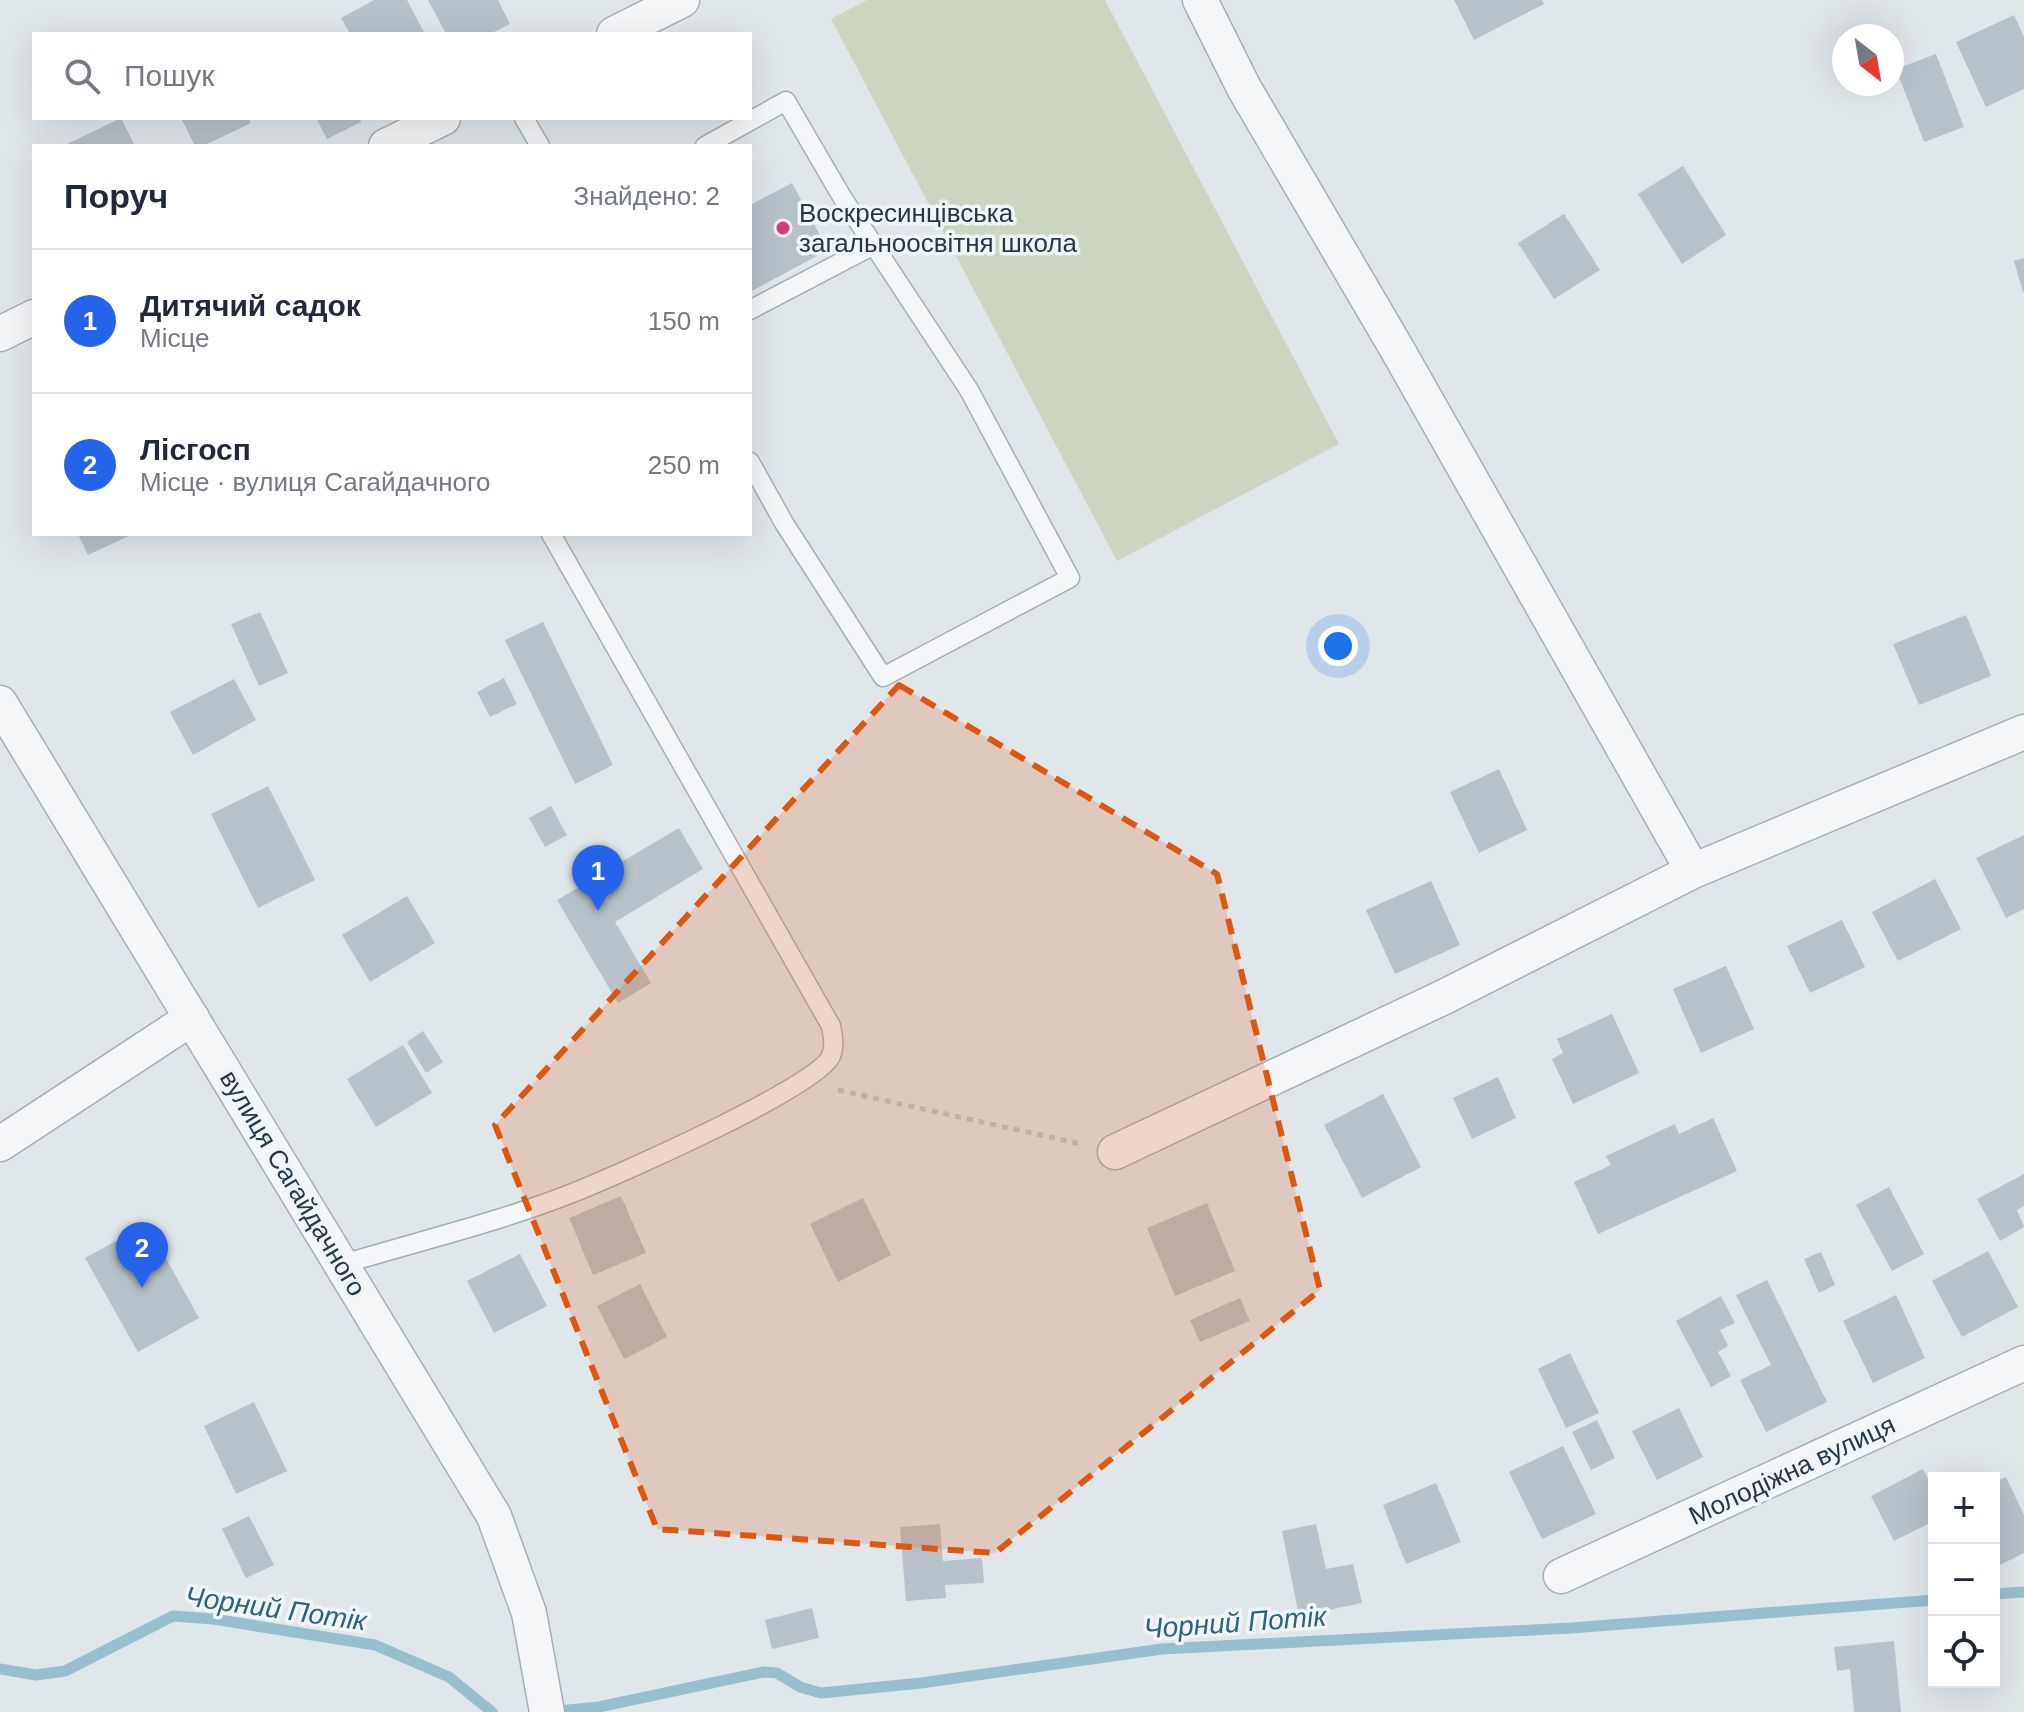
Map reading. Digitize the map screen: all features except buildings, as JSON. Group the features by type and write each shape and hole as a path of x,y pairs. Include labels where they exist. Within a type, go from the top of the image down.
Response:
{"street":[{"path":"618,32 681,0"},
{"path":"1200,0 1244,88 1397,349 1693,871"},
{"path":"390,144 439,120"},
{"path":"0,334 32,318"},
{"name":"вулиця Сагайдачного","path":"0,703 494,1516 529,1613 545,1697"},
{"path":"1115,1152 1444,997 1693,871 2024,732"},
{"path":"0,1144 192,1018"},
{"name":"Молодіжна вулиця","path":"1561,1576 2024,1363"}],"lane":[{"path":"752,120 786,101 842,197 969,390 1070,578 883,677 784,523 752,466"},
{"path":"525,120 539,144"},
{"path":"709,144 752,120"},
{"path":"752,309 874,245"},
{"path":"343,1264 574,1193 750,1111 797,1084 831,1058 834,1041 831,1026 552,536"}],"path":[{"path":"797,1084 873,1096 1115,1152"}],"highlighted area":[{"path":"899,685 1217,874 1320,1290 995,1553 657,1529 495,1125"}],"green space":[{"path":"867,0 1105,0 1339,444 1117,561 831,19"}],"waterway":[{"name":"Чорний Потік","path":"2000,1594 2024,1592"},
{"name":"Чорний Потік","path":"548,1712 599,1707 764,1672 777,1673 800,1687 821,1693 921,1683 1162,1649 1571,1628 1928,1600"},
{"name":"Чорний Потік","path":"0,1669 36,1675 65,1671 173,1616 213,1619 375,1645 449,1677 492,1712"}],"place":[{"name":"Воскресинцівська загальноосвітня школа","path":"783,228"},
{"name":"Дитячий садок","path":"598,911"},
{"name":"Лісгосп","path":"142,1288"}]}
